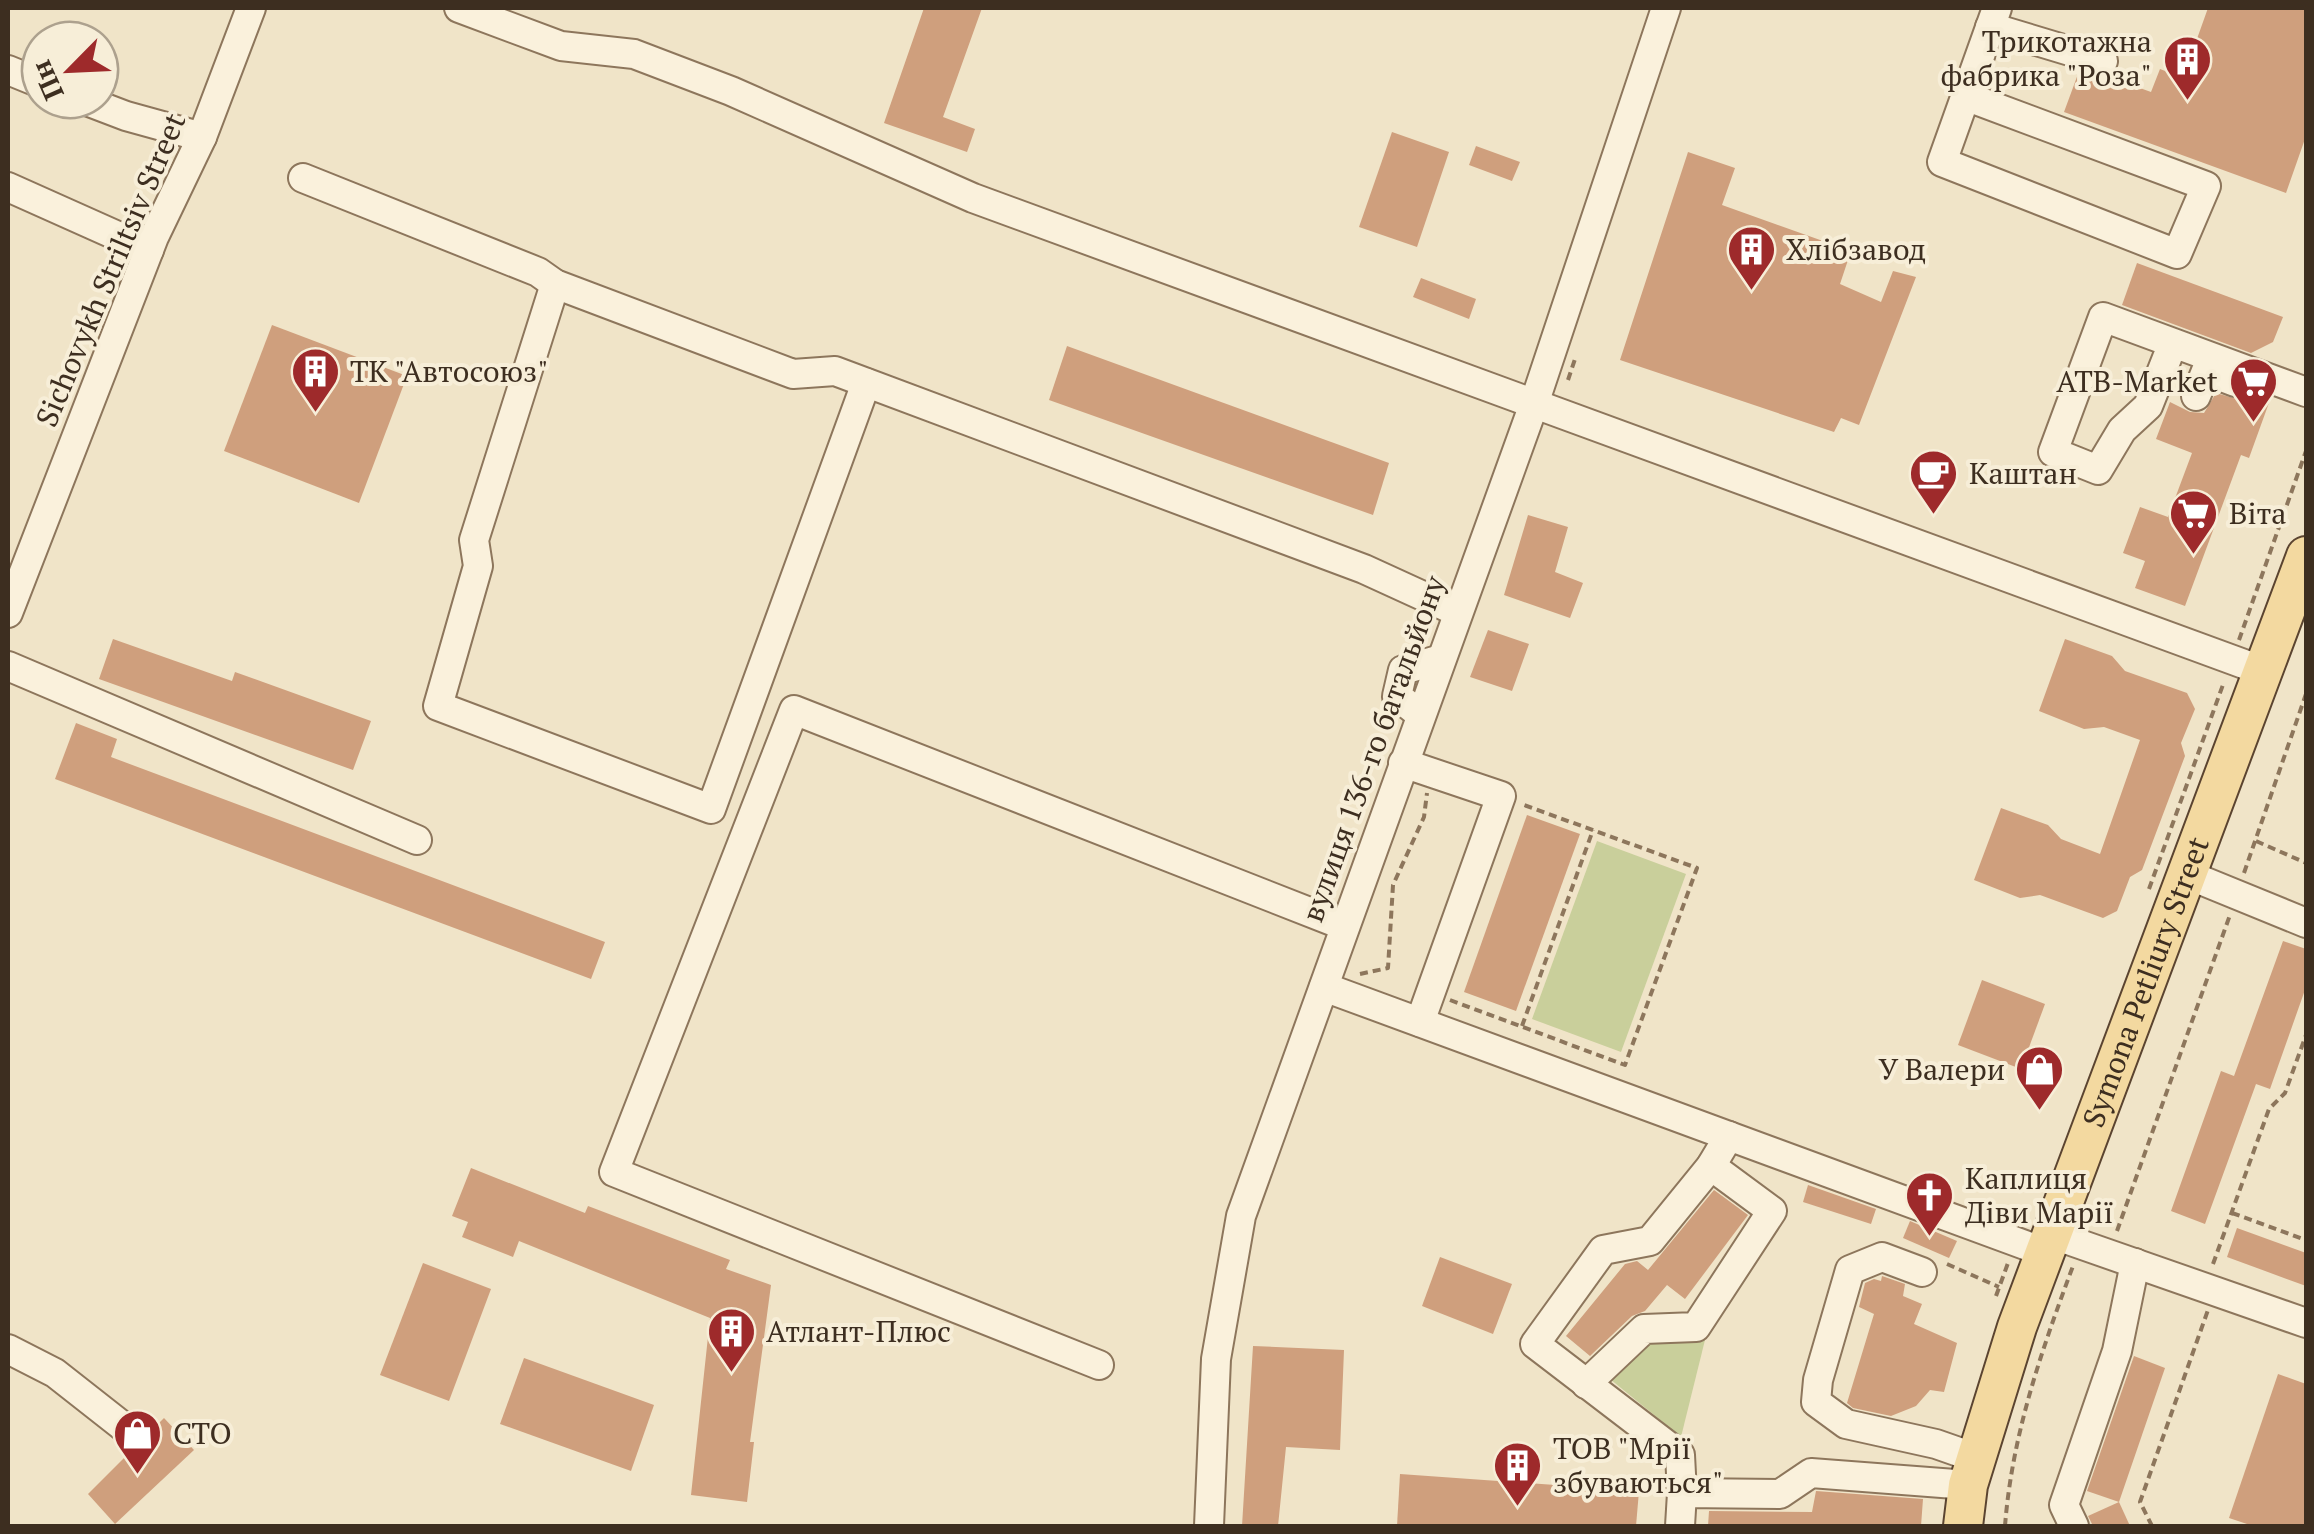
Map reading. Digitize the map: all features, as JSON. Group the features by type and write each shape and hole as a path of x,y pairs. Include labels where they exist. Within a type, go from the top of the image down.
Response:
{"main road":[{"name":"Symona Petliury Street","path":"1962,1526 1972,1472 2017,1326 2059,1244 2186,874 2306,556"}],"street":[{"name":"Sichovykh Striltsiv Street","path":"8,613 149,250 202,137 251,8"},
{"path":"459,8 560,46 634,54 731,91 974,198 2263,671"},
{"name":"вулиця 136-го батальйону","path":"1209,1526 1216,1359 1241,1216 1534,404 1666,8"},
{"path":"1965,96 2206,186 2177,254 1942,162 1965,96 1993,17 2103,60"},
{"path":"120,114 202,137"},
{"path":"303,178 538,272 555,284 793,374 835,372 866,383 1364,568 1458,612"},
{"path":"8,186 149,250"},
{"path":"555,284 474,540 478,566 438,706 711,809 866,383"},
{"path":"2173,343 2148,406 2122,430 2098,470 2053,452 2103,317 2306,392"},
{"path":"2196,396 2206,372 2306,408"},
{"path":"8,666 417,840"},
{"path":"1099,1365 614,1172 794,710 1345,926"},
{"path":"1403,763 1501,796 1420,1022"},
{"path":"2186,874 2306,923"},
{"path":"1324,987 1730,1136 2059,1244 2122,1259 2306,1323"},
{"path":"1680,1526 1680,1455 1535,1344 1602,1250 1650,1241 1711,1166 1730,1136"},
{"path":"1586,1384 1644,1329 1696,1327 1772,1211 1711,1166"},
{"path":"1935,1268 1882,1256 1850,1270 1818,1380 1816,1402 1846,1424 1936,1444 1972,1472"},
{"path":"2074,1526 2064,1505 2118,1351 2122,1259"},
{"path":"8,1349 55,1373 125,1428"},
{"path":"1682,1493 1780,1494 1811,1473 1972,1472"}],"path":[{"path":"2122,1259 2237,894 2306,694"},
{"path":"1431,993 1626,1064 1697,868 1501,796"},
{"path":"1522,1026 1593,830"},
{"path":"2256,841 2306,862"},
{"path":"2152,1526 2140,1502 2232,1212 2269,1108 2286,1093 2306,1035"},
{"path":"2232,1212 2306,1240"},
{"path":"2005,1526 2020,1422 2048,1334 2059,1244"},
{"path":"1935,1268 1999,1287"}],"green space":[{"path":"1597,841 1686,874 1621,1052 1532,1019"},
{"path":"1705,1340 1681,1437 1610,1379 1647,1341"}],"building":[{"path":"924,8 982,8 943,117 975,129 967,152 884,123"},
{"name":"Трикотажна фабрика \"Роза\"","path":"2208,8 2306,8 2306,136 2286,193 2064,112 2078,74 2109,86 2112,78 2151,92 2160,69 2183,78"},
{"path":"1392,132 1449,152 1417,247 1359,227"},
{"path":"1476,146 1520,162 1512,181 1469,165"},
{"name":"Хлібзавод","path":"1688,152 1735,168 1722,205 1851,251 1840,284 1881,302 1893,271 1916,277 1859,425 1841,418 1834,432 1620,360"},
{"path":"2137,263 2283,317 2273,342 2251,353 2122,305"},
{"path":"1421,278 1476,299 1469,319 1413,297"},
{"name":"ТК \"Автосоюз\"","path":"272,325 407,376 359,503 224,451"},
{"path":"1067,346 1389,463 1373,515 1049,400"},
{"path":"2249,392 2270,400 2249,458 2241,455 2185,606 2135,588 2145,561 2123,553 2140,507 2168,517 2192,453 2156,439 2170,402 2190,412 2204,413 2216,393 2237,399"},
{"path":"1528,515 1568,527 1555,572 1583,583 1570,618 1504,595"},
{"path":"1488,630 1529,644 1512,691 1470,677"},
{"path":"113,639 232,681 235,672 371,721 353,770 99,679"},
{"path":"2065,639 2112,656 2125,671 2187,693 2195,709 2181,743 2185,756 2142,870 2130,877 2117,911 2103,918 2040,895 2020,898 1974,880 2001,808 2048,825 2061,839 2100,854 2140,740 2104,727 2084,729 2039,711"},
{"path":"76,723 117,739 111,757 605,942 591,979 55,779"},
{"path":"1527,815 1580,834 1516,1011 1464,992"},
{"path":"2283,941 2306,949 2306,987 2270,1089 2256,1084 2205,1224 2171,1211 2221,1071 2234,1076"},
{"path":"1982,980 2045,1004 2021,1069 1958,1045"},
{"path":"471,1168 585,1213 588,1206 730,1260 726,1269 771,1285 750,1442 754,1442 747,1502 691,1495 710,1318 519,1241 513,1257 462,1237 468,1222 452,1216"},
{"path":"1808,1185 1876,1209 1871,1224 1803,1202"},
{"path":"1714,1190 1748,1215 1685,1299 1667,1285 1645,1311 1632,1316 1590,1356 1566,1336 1625,1264 1637,1261 1648,1270"},
{"name":"Каплиця Діви Марії","path":"1910,1221 1957,1241 1949,1258 1903,1238"},
{"path":"2237,1228 2306,1253 2306,1286 2227,1257"},
{"path":"1440,1257 1512,1284 1493,1334 1422,1306"},
{"path":"423,1263 491,1289 449,1401 380,1375"},
{"path":"1882,1276 1905,1284 1903,1296 1922,1304 1914,1324 1957,1343 1944,1392 1930,1390 1916,1406 1891,1416 1853,1408 1847,1403 1874,1314 1859,1307 1865,1283 1881,1281"},
{"path":"1253,1346 1344,1350 1340,1450 1286,1447 1278,1526 1242,1526"},
{"path":"2134,1356 2165,1368 2119,1502 2087,1491"},
{"path":"524,1358 654,1405 631,1471 500,1424"},
{"path":"2278,1374 2306,1384 2306,1526 2253,1526 2229,1518"},
{"path":"164,1418 194,1450 115,1524 88,1494"},
{"name":"ТОВ \"Мрії збуваються\"","path":"1400,1474 1639,1491 1636,1526 1397,1526"},
{"path":"1816,1491 1923,1499 1921,1526 1708,1526 1709,1511 1812,1512"},
{"path":"2119,1502 2130,1526 2093,1526 2088,1516"}],"place":[{"name":"Трикотажна фабрика \"Роза\"","path":"2187,102"},
{"name":"Хлібзавод","path":"1751,292"},
{"name":"ТК \"Автосоюз\"","path":"315,414"},
{"name":"ATB-Market","path":"2253,424"},
{"name":"Каштан","path":"1934,516"},
{"name":"Віта","path":"2194,556"},
{"name":"У Валери","path":"2040,1112"},
{"name":"Каплиця Діви Марії","path":"1930,1238"},
{"name":"Атлант-Плюс","path":"731,1374"},
{"name":"СТО","path":"138,1476"},
{"name":"ТОВ \"Мрії збуваються\"","path":"1518,1508"}]}
